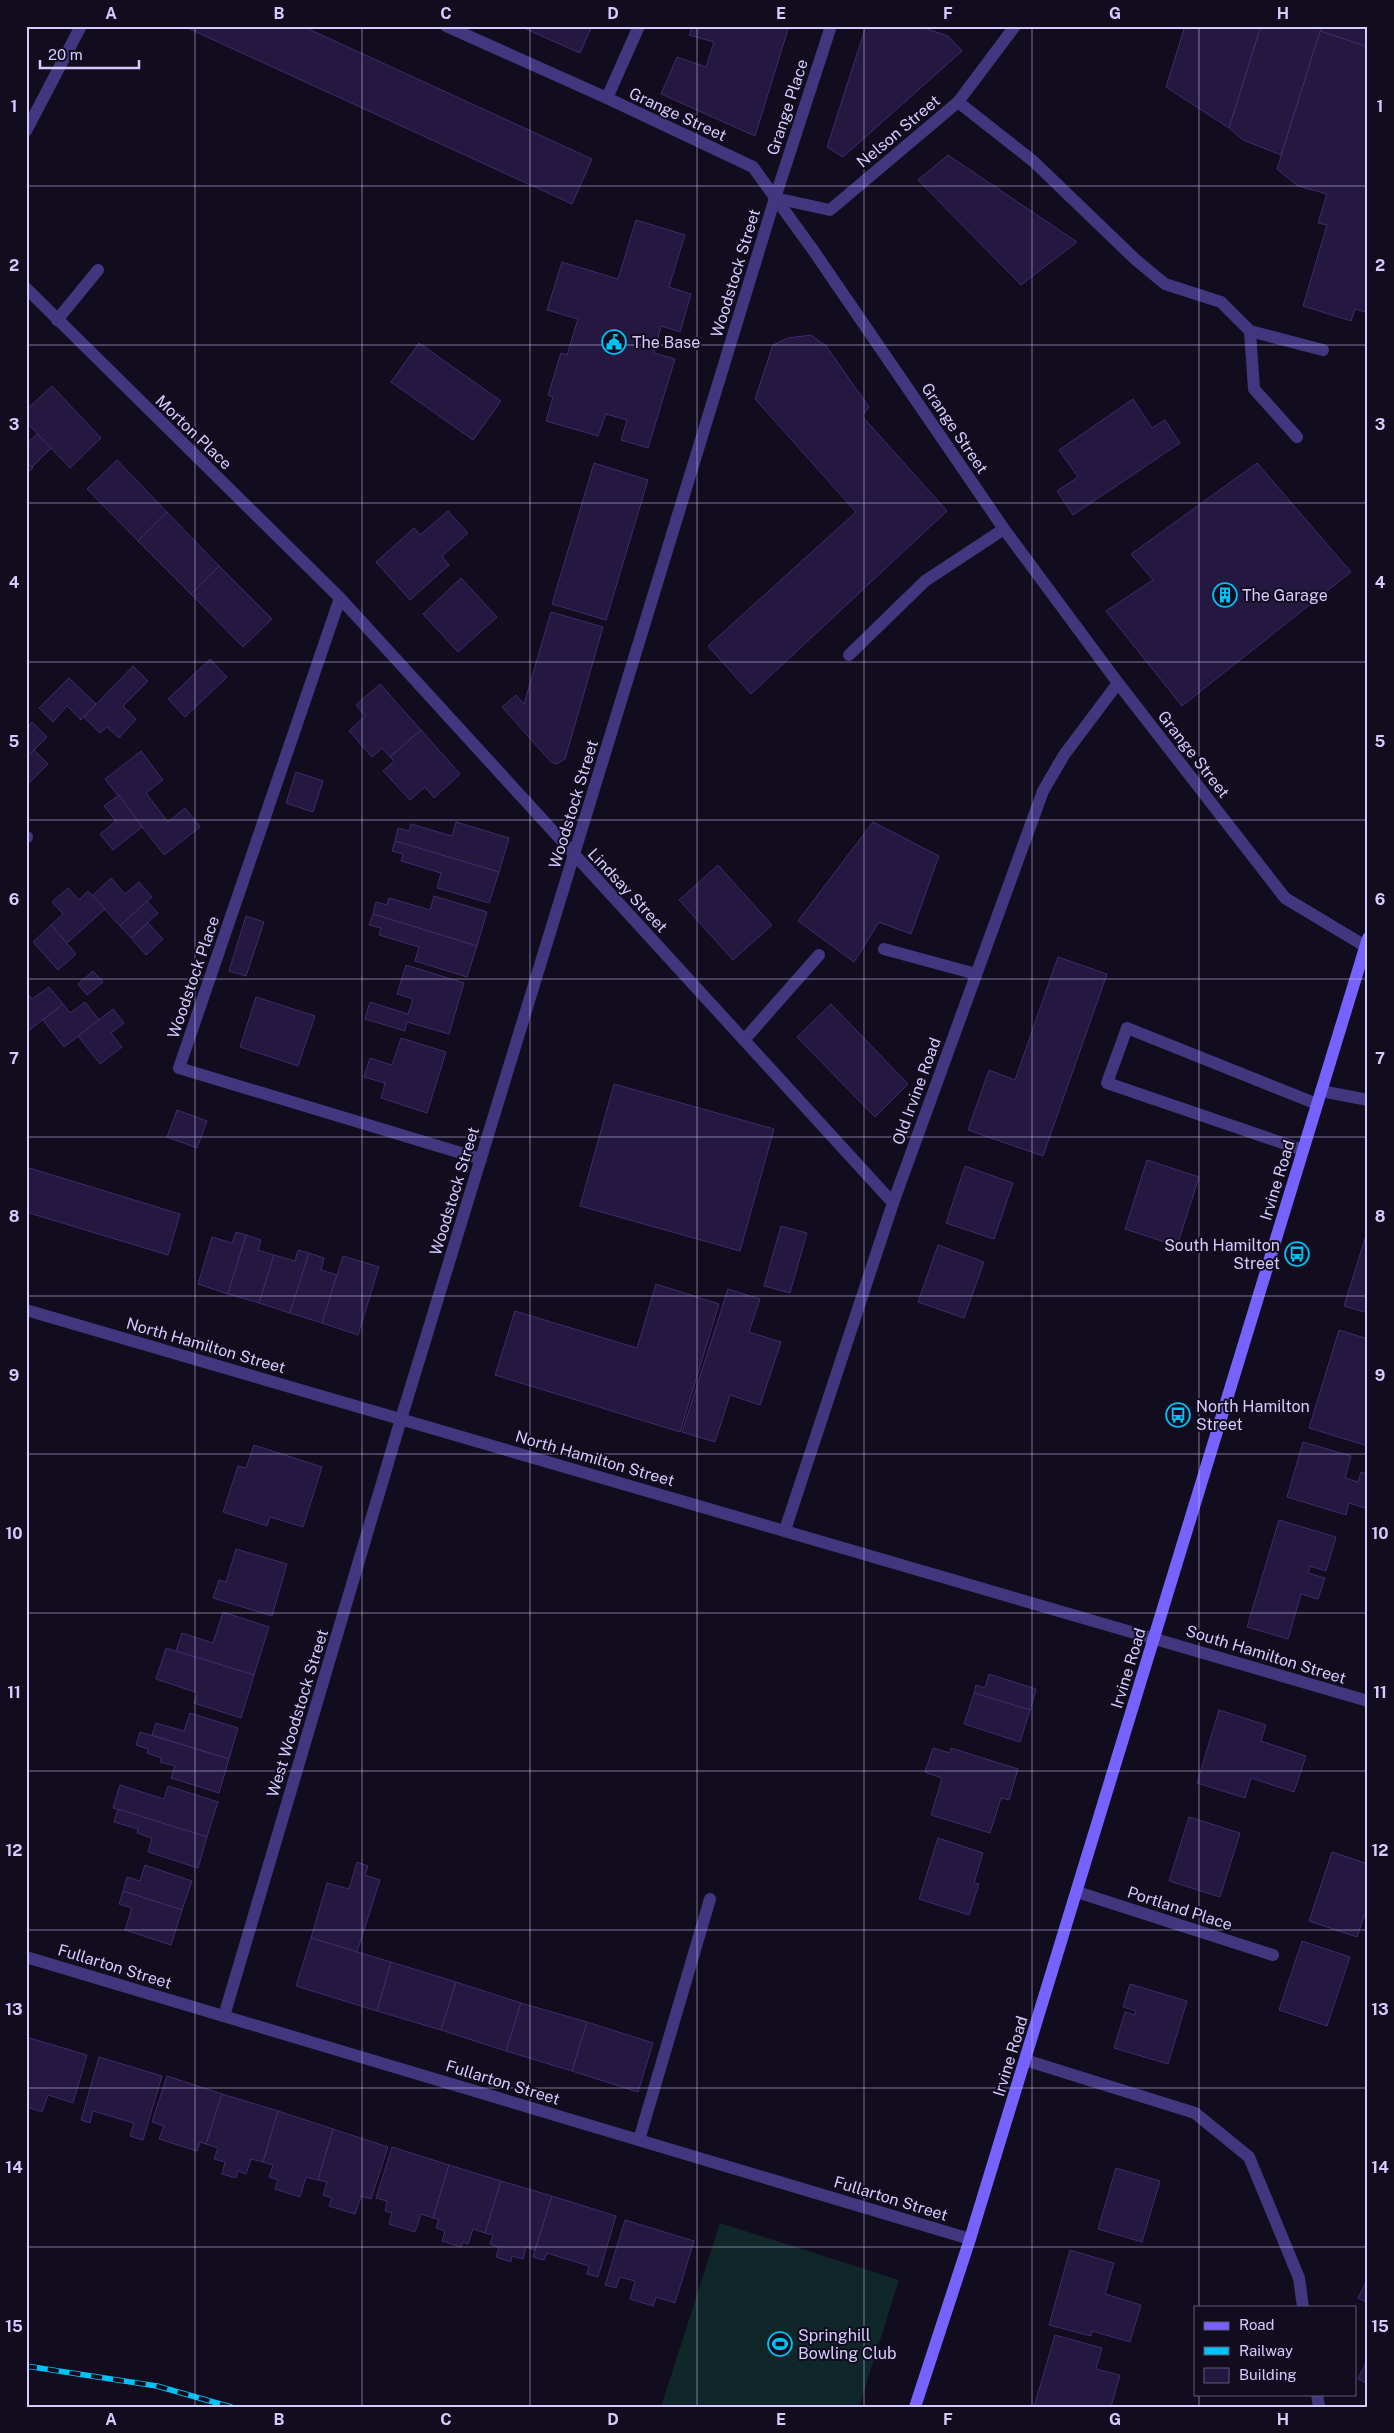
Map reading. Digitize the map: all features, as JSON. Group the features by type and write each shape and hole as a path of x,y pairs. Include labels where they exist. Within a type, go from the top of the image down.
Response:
{"main road":[{"name":"Irvine Road","path":"915,2407 970,2239 1367,942"}],"street":[{"path":"26,131 81,26"},
{"name":"Grange Street","path":"446,26 607,98 752,166 813,250 1004,529 1118,682 1285,898 1367,942"},
{"path":"607,98 639,26"},
{"name":"Grange Place","path":"774,198 831,26"},
{"name":"Nelson Street","path":"774,198 830,210 958,102 1015,26"},
{"path":"958,102 1033,160 1136,260 1165,284 1221,302 1250,331 1323,350"},
{"name":"Woodstock Street","path":"401,1419 774,198"},
{"path":"57,320 98,270"},
{"name":"Morton Place","path":"26,288 340,598"},
{"path":"1250,331 1254,389 1297,437"},
{"path":"849,655 925,582 1004,529"},
{"name":"Lindsay Street","path":"340,598 893,1203"},
{"name":"Woodstock Place","path":"340,598 179,1068 481,1159"},
{"name":"Old Irvine Road","path":"785,1530 893,1203 1043,791 1064,755 1118,682"},
{"path":"884,949 976,974"},
{"path":"744,1040 818,955"},
{"path":"1303,1150 1107,1083 1127,1028 1317,1104"},
{"path":"1321,1091 1368,1100"},
{"name":"North Hamilton Street","path":"26,1310 1154,1637"},
{"name":"West Woodstock Street","path":"224,2016 401,1419"},
{"name":"South Hamilton Street","path":"1154,1637 1368,1701"},
{"name":"Portland Place","path":"1076,1892 1273,1955"},
{"path":"639,2140 710,1899"},
{"name":"Fullarton Street","path":"26,1957 970,2239"},
{"path":"1025,2060 1195,2112 1249,2157 1299,2278 1303,2306"}],"green space":[{"name":"Springhill Bowling Club","path":"720,2223 899,2280 859,2407 661,2407"}],"building":[{"path":"183,26 302,26 592,159 572,204"},
{"path":"519,26 592,26 580,53"},
{"path":"693,26 789,26 755,136 661,94 677,57 706,67 714,42 689,35"},
{"path":"866,26 918,26 948,36 962,51 843,157 827,147"},
{"path":"1185,26 1261,26 1229,128 1166,87"},
{"path":"1261,26 1322,26 1281,155 1243,140 1229,128"},
{"path":"1322,26 1368,26 1368,47 1320,31"},
{"path":"1320,31 1368,47 1368,313 1355,309 1351,321 1303,306 1327,225 1318,223 1327,194 1298,186 1277,169"},
{"path":"948,155 1077,242 1021,285 918,180"},
{"name":"The Base","path":"636,220 685,235 669,287 691,294 680,332 661,326 654,353 675,359 648,448 621,440 627,420 606,414 598,436 546,421 553,397 548,395 561,353 567,355 578,319 547,310 562,262 618,279"},
{"path":"811,335 826,346 869,407 862,416 947,511 751,694 708,646 856,512 755,399 773,345 788,338"},
{"path":"419,343 501,401 473,440 391,382"},
{"path":"52,386 101,438 70,468 26,422 26,410"},
{"path":"1133,399 1152,428 1165,420 1180,443 1073,515 1057,491 1078,477 1059,450"},
{"path":"37,434 51,448 32,467 26,461 26,444"},
{"path":"117,460 167,512 138,541 87,489"},
{"path":"26,461 33,468 26,474"},
{"path":"594,463 648,480 606,620 552,604"},
{"name":"The Garage","path":"1257,463 1351,572 1182,706 1106,611 1153,580 1131,554"},
{"path":"448,511 468,533 442,556 449,565 410,600 376,562 414,528 420,535"},
{"path":"167,512 219,566 191,594 138,541"},
{"path":"219,566 272,619 243,647 191,594"},
{"path":"461,578 497,617 458,652 423,614"},
{"path":"551,612 603,627 565,759 557,764 551,762 502,707 516,695 524,704"},
{"path":"210,659 227,677 185,717 168,699"},
{"path":"133,666 148,681 123,706 136,719 119,738 107,727 100,733 84,717"},
{"path":"69,678 96,704 81,720 67,706 53,722 39,708"},
{"path":"380,684 421,730 390,757 382,748 372,757 349,731 365,716 356,705"},
{"path":"32,722 47,737 26,758 26,728"},
{"path":"421,730 460,774 434,798 425,787 410,800 383,771 394,761 390,757"},
{"path":"34,750 48,764 26,786 26,758"},
{"path":"141,751 163,780 146,793 168,822 185,808 200,827 164,855 105,779"},
{"path":"296,772 323,781 313,812 286,803"},
{"path":"119,795 142,827 113,850 100,834 116,821 104,806"},
{"path":"456,822 509,838 499,872 395,841 398,828 409,831 411,824 452,836"},
{"path":"873,822 939,856 911,934 879,922 854,962 798,921"},
{"path":"395,841 499,872 489,903 437,888 441,873 401,861 403,854 392,851"},
{"path":"718,865 772,925 733,960 679,900"},
{"path":"111,878 125,894 139,882 152,897 120,926 92,896"},
{"path":"68,888 79,900 88,891 105,909 67,943 51,925 63,914 52,902"},
{"path":"434,896 487,912 477,946 373,914 376,902 387,905 389,898 430,910"},
{"path":"147,901 158,913 131,938 120,926"},
{"path":"373,914 477,946 467,977 415,961 419,947 379,935 381,928 369,925"},
{"path":"246,916 264,922 246,976 229,971"},
{"path":"148,923 163,939 146,955 131,938"},
{"path":"51,925 76,954 58,970 33,942"},
{"path":"1058,957 1107,974 1043,1156 968,1130 989,1070 1015,1080"},
{"path":"406,965 464,983 449,1034 407,1022 405,1031 365,1019 370,1002 408,1014 413,999 397,994"},
{"path":"93,971 103,982 87,995 78,984"},
{"path":"49,987 63,1004 28,1031 26,991 32,999"},
{"path":"256,997 315,1016 298,1066 240,1047"},
{"path":"85,1002 99,1020 64,1047 43,1020 63,1004 70,1013"},
{"path":"831,1004 908,1084 875,1117 797,1037"},
{"path":"113,1009 124,1023 111,1033 122,1047 100,1064 78,1036"},
{"path":"401,1038 446,1052 427,1113 381,1098 385,1083 364,1077 370,1058 392,1065"},
{"path":"614,1084 774,1129 740,1251 580,1206"},
{"path":"177,1110 207,1121 197,1148 167,1137"},
{"path":"1147,1160 1199,1177 1177,1246 1125,1229"},
{"path":"965,1166 1013,1183 994,1239 946,1223"},
{"path":"26,1167 180,1214 168,1255 26,1212"},
{"path":"781,1226 807,1233 790,1293 764,1286"},
{"path":"1368,1229 1368,1313 1344,1306"},
{"path":"236,1232 246,1235 228,1294 198,1284 212,1237 232,1243"},
{"path":"246,1235 261,1240 258,1250 274,1255 259,1303 228,1294"},
{"path":"938,1245 984,1262 964,1318 918,1302"},
{"path":"298,1250 309,1253 290,1313 259,1303 274,1255 295,1261"},
{"path":"309,1253 324,1258 321,1270 337,1275 322,1323 290,1313"},
{"path":"343,1256 379,1267 358,1335 322,1323"},
{"path":"656,1284 719,1304 680,1432 495,1375 515,1311 637,1348"},
{"path":"728,1289 760,1299 749,1332 781,1342 760,1405 730,1395 715,1442 682,1432"},
{"path":"1339,1330 1368,1339 1368,1446 1309,1428"},
{"path":"1303,1442 1351,1456 1345,1478 1358,1482 1361,1472 1368,1474 1368,1509 1349,1503 1346,1515 1287,1497"},
{"path":"254,1445 322,1467 303,1527 270,1517 267,1526 223,1512 238,1466 246,1468"},
{"path":"1279,1520 1336,1537 1326,1571 1310,1566 1308,1573 1325,1578 1318,1599 1301,1594 1288,1639 1247,1627"},
{"path":"236,1549 287,1564 272,1616 213,1598 219,1580 226,1582"},
{"path":"223,1612 269,1627 254,1675 176,1651 182,1633 213,1643"},
{"path":"166,1648 254,1675 241,1718 194,1703 198,1693 156,1679"},
{"path":"989,1674 1036,1689 1030,1710 974,1693 976,1685 985,1688"},
{"path":"974,1693 1030,1710 1020,1742 964,1724"},
{"path":"1219,1710 1266,1725 1261,1741 1306,1756 1294,1792 1251,1778 1245,1798 1197,1783"},
{"path":"190,1713 238,1728 229,1759 152,1735 156,1723 184,1731"},
{"path":"140,1732 229,1759 219,1793 171,1778 175,1766 160,1762 161,1758 147,1753 148,1749 136,1745"},
{"path":"933,1748 950,1753 951,1748 1018,1769 1009,1800 1001,1798 990,1833 931,1815 942,1778 925,1772"},
{"path":"120,1785 164,1799 168,1786 218,1802 207,1837 113,1808"},
{"path":"118,1809 207,1837 198,1868 148,1852 152,1838 137,1833 138,1829 114,1822"},
{"path":"1189,1817 1240,1833 1220,1897 1169,1881"},
{"path":"938,1838 983,1853 974,1883 979,1884 969,1915 919,1899"},
{"path":"1332,1852 1368,1864 1368,1905 1357,1937 1309,1921"},
{"path":"357,1862 368,1866 365,1875 380,1880 357,1952 311,1938 327,1883 349,1889"},
{"path":"145,1865 192,1881 182,1910 123,1891 127,1877 140,1881"},
{"path":"123,1891 182,1910 171,1945 125,1930 132,1908 119,1904"},
{"path":"311,1938 391,1962 377,2011 296,1986"},
{"path":"1302,1941 1350,1957 1327,2026 1279,2010"},
{"path":"391,1962 456,1982 441,2030 377,2011"},
{"path":"456,1982 521,2003 506,2051 441,2030"},
{"path":"1130,1984 1187,2001 1168,2064 1114,2048 1125,2012 1135,2015 1136,2011 1123,2007"},
{"path":"521,2003 587,2022 572,2071 506,2051"},
{"path":"587,2022 653,2043 638,2092 572,2071"},
{"path":"26,2037 87,2055 73,2103 48,2095 42,2112 26,2107"},
{"path":"99,2057 162,2076 143,2140 130,2136 134,2123 93,2111 90,2123 81,2120"},
{"path":"167,2076 222,2094 206,2144 200,2142 197,2151 159,2139 164,2126 152,2122"},
{"path":"222,2094 278,2111 263,2162 251,2159 246,2174 238,2171 236,2178 222,2174 225,2162 214,2159 218,2148 206,2144"},
{"path":"278,2111 333,2129 318,2180 306,2177 300,2197 275,2189 278,2180 269,2177 273,2165 263,2162"},
{"path":"333,2129 388,2147 371,2199 361,2196 355,2214 329,2206 332,2198 323,2195 327,2182 318,2180"},
{"path":"392,2147 449,2165 433,2218 421,2214 415,2232 389,2224 392,2213 385,2211 387,2201 376,2198"},
{"path":"449,2165 501,2181 485,2233 473,2229 468,2244 463,2242 461,2247 442,2241 445,2231 436,2228 439,2219 433,2218"},
{"path":"1116,2168 1160,2181 1142,2242 1098,2229"},
{"path":"501,2181 552,2196 535,2250 526,2247 523,2259 512,2256 511,2262 496,2257 499,2247 490,2244 493,2235 485,2233"},
{"path":"552,2196 616,2216 598,2277 587,2274 589,2266 547,2253 544,2260 533,2257"},
{"path":"625,2220 694,2241 675,2303 656,2297 653,2306 630,2299 635,2281 620,2277 616,2288 605,2285"},
{"path":"1070,2250 1114,2263 1105,2294 1141,2305 1130,2342 1092,2331 1091,2336 1049,2325"},
{"path":"1368,2278 1368,2303 1358,2298"},
{"path":"1055,2335 1102,2348 1096,2369 1120,2375 1111,2407 1034,2407"},
{"path":"1368,2358 1368,2384 1358,2379"}],"railway":[{"path":"26,2366 157,2386 231,2407"}],"place":[{"name":"The Base","path":"614,342"},
{"name":"The Garage","path":"1225,595"},
{"name":"South Hamilton Street","path":"1297,1254"},
{"name":"North Hamilton Street","path":"1178,1415"},
{"name":"Springhill Bowling Club","path":"780,2344"}]}
